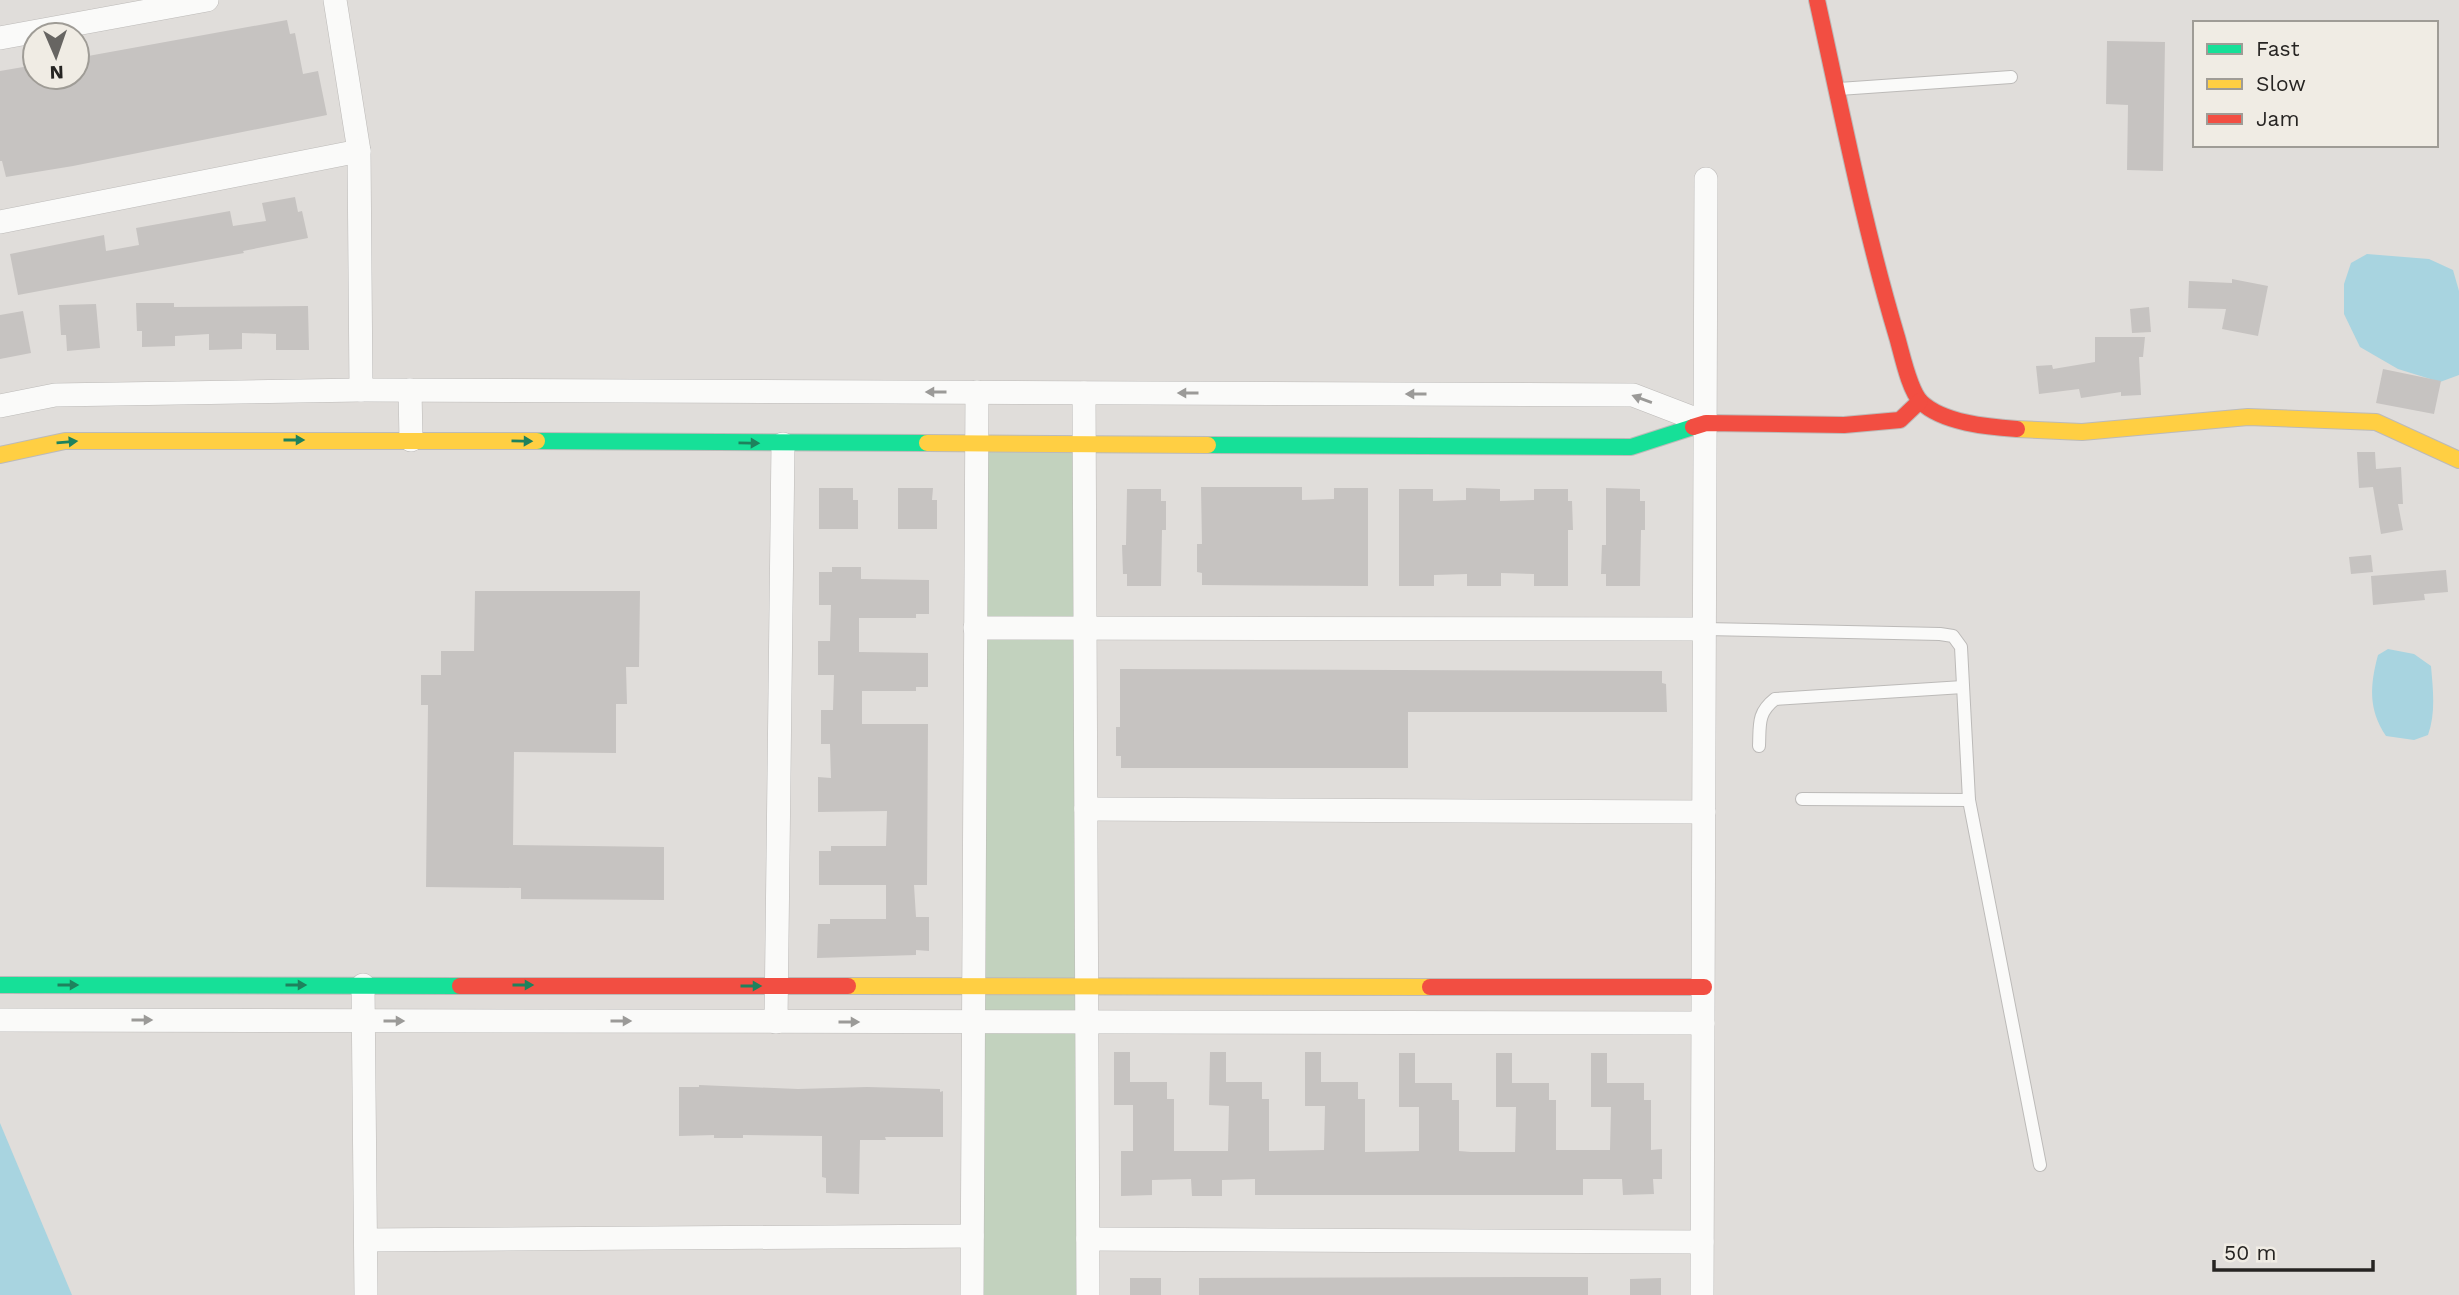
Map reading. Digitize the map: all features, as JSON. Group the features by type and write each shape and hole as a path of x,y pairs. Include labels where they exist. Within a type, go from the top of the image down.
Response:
{"street":[{"path":"0,38 207,0"},
{"path":"335,0 359,150 361,390"},
{"path":"1816,0 1881,284 1908,374 1920,401 1938,414 1982,427 2082,432 2248,418 2376,422 2459,460"},
{"path":"0,222 359,150"},
{"path":"1702,1295 1706,179"},
{"path":"0,406 55,395 361,390 1633,395 1706,423"},
{"path":"410,390 411,440"},
{"path":"972,1295 976,393"},
{"path":"1084,393 1088,1295"},
{"path":"0,455 65,441 411,440 1631,447 1706,423 1844,425 1900,421 1920,401"},
{"path":"776,1021 783,444"},
{"path":"975,628 1705,629"},
{"path":"1086,809 1704,812"},
{"path":"0,985 1704,987"},
{"path":"363,985 366,1295"},
{"path":"0,1020 1703,1023"},
{"path":"366,1240 972,1236"},
{"path":"1088,1238 1702,1242"}],"lane":[{"path":"1836,89 2011,77"},
{"path":"1705,629 1940,634 1953,636 1961,647 1969,800 2040,1165"},
{"path":"1759,746 1760,716 1765,706 1774,699 1963,687"},
{"path":"1802,799 1969,800"}],"green space":[{"path":"976,442 1084,443 1088,1295 972,1295"}],"water":[{"path":"2367,254 2429,259 2453,270 2459,291 2459,375 2440,382 2398,369 2360,347 2344,314 2344,284 2351,263"},
{"path":"2388,649 2414,654 2431,666 2433,710 2428,735 2414,740 2386,736 2380,726 2373,706 2373,677 2378,655"},
{"path":"0,1123 72,1295 0,1295"}],"building":[{"path":"287,20 290,34 295,33 303,74 318,71 327,115 6,177 0,161 0,71 21,67 21,91 91,91 91,55"},
{"path":"2107,41 2165,42 2163,171 2127,170 2128,105 2106,104"},
{"path":"295,197 298,212 302,211 308,238 243,251 244,253 18,295 10,254 104,235 106,251 139,245 136,228 230,211 233,226 266,221 262,203"},
{"path":"2232,279 2268,286 2258,336 2222,329 2226,309 2188,308 2189,281 2232,283"},
{"path":"136,303 174,303 174,307 308,306 309,350 276,350 276,334 242,333 242,349 209,350 209,334 175,336 175,346 142,347 142,331 137,331"},
{"path":"96,304 100,348 67,351 66,335 61,335 59,305"},
{"path":"2149,307 2151,332 2132,333 2130,309"},
{"path":"23,311 31,353 0,359 0,315"},
{"path":"2095,337 2145,337 2143,357 2139,357 2141,395 2121,396 2121,392 2081,398 2079,389 2039,394 2036,366 2052,365 2053,369 2095,362"},
{"path":"2383,369 2441,381 2434,414 2376,403"},
{"path":"2357,452 2375,452 2376,469 2401,467 2403,504 2398,504 2403,530 2381,534 2373,487 2359,488"},
{"path":"1201,487 1302,487 1302,500 1334,499 1334,488 1368,488 1368,586 1202,585 1202,573 1197,572 1197,544 1202,544"},
{"path":"819,488 853,488 853,500 858,500 858,529 819,529"},
{"path":"898,488 933,488 932,500 937,500 937,529 898,529"},
{"path":"1466,488 1500,489 1500,501 1534,500 1534,489 1568,489 1568,501 1572,501 1573,530 1568,530 1568,586 1534,586 1534,574 1501,573 1501,586 1467,586 1467,574 1434,575 1434,586 1399,586 1399,489 1433,489 1433,501 1466,500"},
{"path":"1606,488 1640,489 1640,501 1645,501 1645,530 1641,530 1640,586 1606,586 1606,574 1601,574 1602,545 1606,545"},
{"path":"1127,489 1161,489 1161,501 1166,501 1166,530 1162,530 1161,586 1127,586 1127,574 1123,574 1122,545 1126,545"},
{"path":"2371,555 2373,572 2351,574 2349,557"},
{"path":"832,567 861,567 861,579 929,580 929,614 916,614 916,618 859,618 859,652 928,653 928,687 916,687 916,691 862,691 862,724 928,724 927,885 914,885 916,917 929,917 929,951 916,950 916,955 817,958 818,924 830,924 830,919 886,919 886,885 819,885 819,851 831,851 831,846 886,846 887,811 818,812 818,777 831,778 830,744 821,744 821,710 833,710 834,675 818,675 818,641 830,641 831,605 819,605 819,572 832,572"},
{"path":"2446,570 2448,592 2424,594 2425,600 2373,605 2371,576"},
{"path":"475,591 640,591 639,667 626,667 627,704 616,704 616,753 514,752 513,845 664,847 664,900 521,899 521,888 426,887 428,705 421,705 421,675 441,675 441,651 474,651"},
{"path":"1120,669 1662,671 1662,683 1666,684 1667,712 1408,712 1408,768 1121,768 1121,756 1116,756 1116,727 1120,727"},
{"path":"1114,1052 1130,1052 1130,1082 1167,1082 1167,1099 1174,1099 1174,1151 1228,1151 1229,1106 1209,1105 1210,1052 1226,1052 1226,1082 1262,1082 1262,1099 1269,1099 1269,1151 1324,1150 1325,1106 1305,1106 1305,1052 1321,1052 1321,1082 1358,1082 1358,1099 1365,1099 1365,1152 1419,1151 1419,1107 1399,1107 1399,1053 1415,1053 1415,1083 1452,1083 1452,1100 1459,1100 1459,1151 1515,1152 1516,1107 1496,1107 1496,1053 1512,1053 1512,1083 1549,1083 1549,1100 1556,1100 1556,1150 1610,1150 1611,1107 1591,1107 1591,1053 1607,1053 1607,1083 1644,1083 1644,1100 1651,1100 1651,1150 1662,1149 1662,1179 1653,1179 1654,1194 1623,1195 1622,1179 1583,1179 1583,1195 1255,1195 1255,1179 1222,1180 1222,1196 1192,1196 1191,1179 1152,1180 1152,1195 1121,1196 1121,1151 1133,1151 1133,1105 1114,1105"},
{"path":"699,1085 798,1089 940,1089 940,1092 943,1091 943,1137 860,1140 859,1194 826,1193 826,1178 822,1177 822,1136 679,1136 679,1087"},
{"path":"1588,1277 1588,1295 1199,1295 1199,1278"},
{"path":"1130,1278 1161,1278 1161,1295 1130,1295"},
{"path":"1661,1278 1661,1295 1630,1295 1630,1279"}],"traffic: fast":[{"path":"1208,445 1631,447 1693,427"},
{"path":"537,441 927,443"},
{"path":"0,985 460,986"}],"traffic: slow":[{"path":"2017,429 2082,432 2248,417 2376,422 2459,460"},
{"path":"0,455 65,441 537,441"},
{"path":"927,443 1208,445"},
{"path":"848,986 1430,987"}],"traffic: jam":[{"path":"1817,0 1874,254 1913,389 1921,402 1941,415 1966,423 2017,429"},
{"path":"1693,427 1706,423 1844,425 1900,420 1920,401"},
{"path":"460,986 848,986"},
{"path":"1430,987 1704,987"}]}
